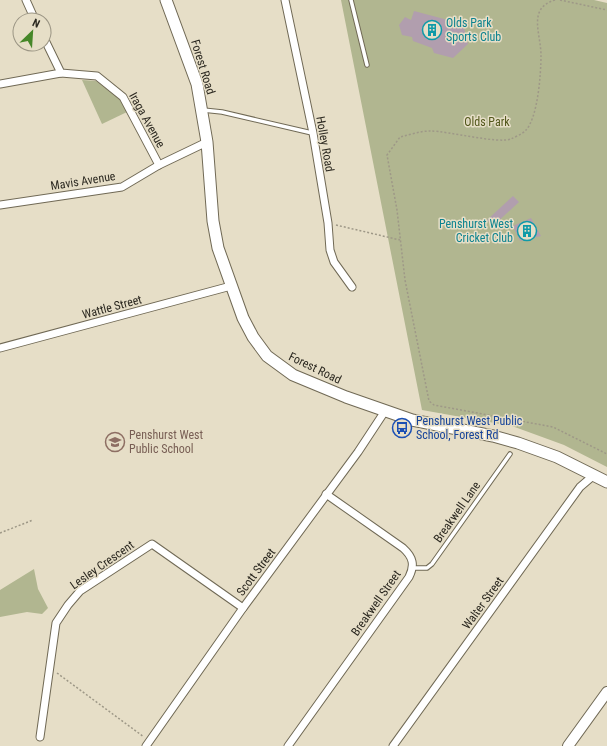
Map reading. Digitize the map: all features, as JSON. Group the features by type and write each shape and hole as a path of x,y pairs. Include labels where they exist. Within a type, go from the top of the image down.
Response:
{"main road":[{"name":"Forest Road","path":"166,3 197,84 207,142 215,233 231,286 243,318 253,337 267,356 280,366 308,382 385,411 433,425 494,436 518,443 550,454 607,482"}],"street":[{"path":"26,0 31,12"},
{"name":"Holley Road","path":"285,0 313,133 328,223 330,250 334,262 352,287"},
{"path":"50,52 60,74"},
{"name":"Iraga Avenue","path":"0,84 60,74 97,76 123,97 159,165"},
{"name":"Mavis Avenue","path":"0,205 122,187 159,165 207,142"},
{"name":"Wattle Street","path":"0,348 231,286"},
{"name":"Scott Street","path":"148,743 243,608 362,446 385,411"},
{"name":"Walter Street","path":"393,746 580,488 594,475"},
{"name":"Breakwell Street","path":"288,746 409,577 412,568 411,556 403,548 326,494"},
{"name":"Lesley Crescent","path":"40,737 56,623 68,604 80,591 152,544 243,608"},
{"path":"568,746 607,693"}],"lane":[{"path":"351,0 367,65"},
{"path":"202,110 222,112 313,133"},
{"name":"Breakwell Lane","path":"412,568 427,568 432,564 510,454"}],"path":[{"path":"555,0 546,3 539,13 537,31 541,54 539,78 535,110 525,131 510,140 429,131 400,137 387,155 405,280 429,401 434,405 553,427 607,454"},
{"path":"560,0 607,10"},
{"path":"328,223 400,240"},
{"path":"503,417 505,426"},
{"path":"0,533 33,520"},
{"path":"50,669 148,743"}],"green space":[{"name":"Olds Park","path":"341,0 594,0 607,3 607,467 564,445 512,426 422,410"},
{"path":"82,80 96,81 119,98 127,112 102,124"},
{"path":"34,569 38,589 48,608 42,614 27,612 0,617 0,590"}],"building":[{"name":"Olds Park Sports Club","path":"414,11 463,24 468,44 453,58 434,53 432,48 413,41 412,37 402,35 399,25 405,17 411,20"},
{"path":"513,196 519,202 493,226 487,220"},
{"name":"Penshurst West Cricket Club","path":"531,218 541,236 520,241 513,226"}],"place":[{"name":"Olds Park Sports Club","path":"432,30"},
{"name":"Penshurst West Cricket Club","path":"527,231"},
{"name":"Penshurst West Public School, Forest Rd","path":"402,428"},
{"name":"Penshurst West Public School","path":"115,442"}]}
